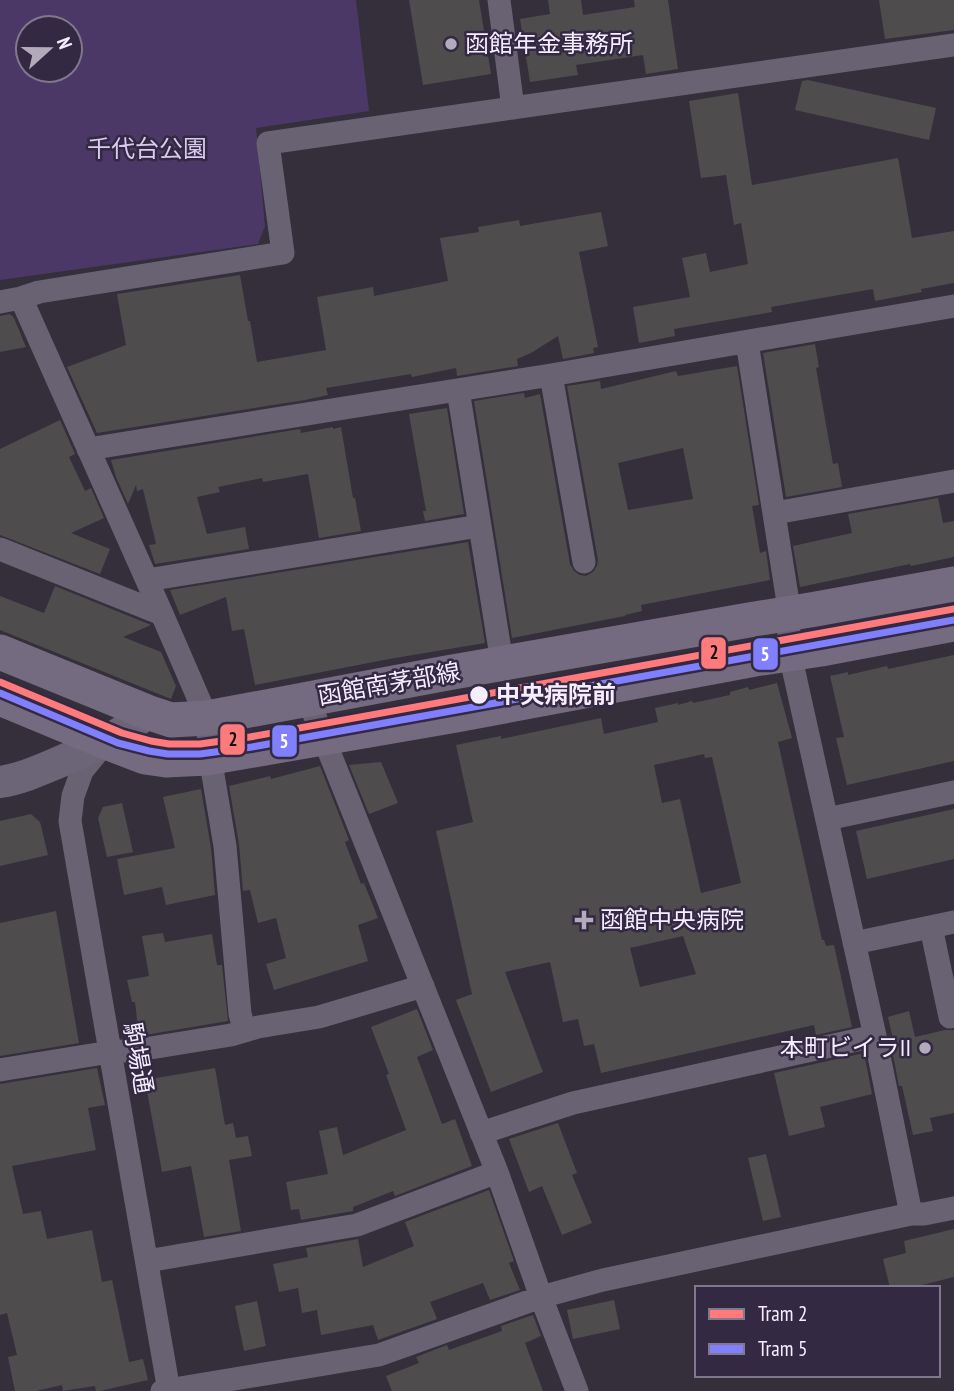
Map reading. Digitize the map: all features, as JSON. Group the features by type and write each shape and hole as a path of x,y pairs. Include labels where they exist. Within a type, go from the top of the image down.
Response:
{"main road":[{"name":"函館南茅部線","path":"0,652 171,720 207,718 954,584"},
{"path":"0,698 145,757 166,760 210,757 954,624"}],"street":[{"path":"499,0 513,108"},
{"path":"245,1031 240,1014 225,846 210,757 207,718 88,449 10,300 39,292 283,253 268,143 954,45"},
{"path":"88,449 551,375 954,306"},
{"path":"747,341 787,596 790,653 855,943 911,1214"},
{"path":"551,375 584,562"},
{"path":"458,390 504,663"},
{"path":"775,513 954,481"},
{"path":"147,580 479,526"},
{"path":"0,549 162,614"},
{"path":"308,699 497,1172 577,1391"},
{"path":"0,782 17,779 106,743 135,724 147,712"},
{"name":"駒場通","path":"106,743 82,771 73,796 70,821 167,1391"},
{"path":"827,819 954,792"},
{"path":"855,943 954,922"},
{"path":"931,927 950,1017 954,1016"},
{"path":"0,1070 231,1035 258,1027 319,1017 423,986"},
{"path":"481,1133 573,1103 874,1036"},
{"path":"147,1261 358,1225 497,1172"},
{"path":"167,1391 379,1355 541,1297 603,1280 911,1214 954,1208"}],"green space":[{"name":"千代台公園","path":"0,0 356,0 369,111 256,128 265,226 258,244 0,280"}],"building":[{"name":"函館年金事務所","path":"409,0 479,0 491,74 423,85"},
{"path":"548,0 581,0 583,15 635,7 634,0 668,0 678,69 646,74 643,55 576,65 578,75 530,82 520,19 550,14"},
{"path":"879,0 954,0 954,30 885,39"},
{"path":"808,80 936,108 929,140 795,110 802,81"},
{"path":"738,93 752,185 898,158 912,238 954,231 954,283 875,301 873,289 771,307 772,312 674,329 675,336 639,343 633,307 690,297 682,258 706,253 710,272 748,264 741,223 734,225 726,175 701,178 689,101"},
{"path":"601,212 608,246 579,252 598,347 593,348 594,353 563,359 558,336 517,359 518,366 457,376 456,368 412,377 411,374 326,388 328,395 305,400 97,433 67,367 126,345 117,294 240,275 257,362 326,350 317,297 373,287 374,296 448,281 440,238 479,232 478,227 519,220 520,226"},
{"path":"10,314 26,347 0,352 0,316"},
{"path":"815,344 819,367 816,368 833,464 838,463 842,487 786,497 763,353"},
{"path":"737,366 759,505 752,506 760,553 766,551 770,580 641,605 642,611 625,616 512,638 474,401 524,393 525,398 540,394 570,564 574,571 586,576 593,572 598,560 567,386 600,381 601,389 676,371 678,376","holes":["683,448 693,499 628,510 618,463"]},
{"path":"447,408 464,514 425,521 423,511 426,511 409,414"},
{"path":"60,420 75,454 69,457 85,491 91,488 104,518 71,533 110,549 100,574 0,535 0,449"},
{"path":"341,427 361,531 319,538 308,474 263,482 262,478 218,487 220,492 197,497 207,534 245,527 249,549 155,564 149,545 156,544 143,489 137,491 136,485 128,504 111,460 300,429 301,433"},
{"path":"938,498 943,523 954,521 954,557 800,587 793,546 852,533 848,514"},
{"path":"468,542 485,643 255,685 244,629 232,631 226,597 180,615 170,590"},
{"path":"55,586 151,625 123,637 161,652 176,686 171,699 0,630 0,596 44,613"},
{"path":"954,655 954,761 847,785 836,738 844,737 830,676 848,672 848,675 887,666 888,669"},
{"name":"函館中央病院","path":"777,683 792,738 778,742 822,940 826,946 834,945 852,1027 816,1035 814,1025 601,1073 594,1044 584,1046 578,1019 563,1022 550,962 505,972 543,1072 491,1092 456,1000 472,994 436,831 473,822 456,745 501,736 501,739 601,718 604,734 658,722 655,708 730,695 730,692 748,687 749,690","holes":["704,754 705,758 712,757 741,883 701,893 680,799 662,803 654,765","683,936 696,974 640,987 630,948"]},
{"path":"381,762 398,803 369,814 349,765"},
{"path":"320,766 349,840 345,842 361,884 364,883 378,918 358,925 368,961 274,990 266,964 286,958 276,918 258,923 250,890 243,891 239,844 229,786 270,776 271,779"},
{"path":"201,789 211,848 215,895 166,905 162,887 124,895 117,859 175,848 163,797"},
{"path":"122,803 133,852 107,857 98,818 103,807"},
{"path":"954,809 954,859 867,879 856,831"},
{"path":"31,814 40,822 48,855 0,866 0,821"},
{"path":"56,911 79,1043 0,1056 0,923"},
{"path":"163,933 165,942 212,934 217,965 222,965 228,1021 139,1036 135,1002 132,1002 127,980 149,976 142,936"},
{"path":"417,1009 433,1050 417,1057 442,1124 455,1119 472,1166 395,1196 393,1191 353,1207 353,1211 301,1220 299,1209 291,1210 286,1182 328,1174 319,1131 337,1127 343,1155 406,1130 371,1027"},
{"path":"909,1011 915,1037 954,1030 954,1113 930,1118 933,1131 913,1135 902,1086 899,1086 888,1017"},
{"path":"864,1053 872,1094 820,1107 825,1127 789,1136 774,1073"},
{"path":"97,1068 105,1105 88,1108 96,1150 12,1166 23,1214 41,1211 47,1239 92,1230 102,1282 112,1280 129,1362 143,1359 148,1380 100,1391 96,1391 95,1386 63,1391 62,1385 36,1391 15,1391 8,1357 17,1355 7,1313 0,1315 0,1084"},
{"path":"215,1068 225,1125 233,1123 236,1138 248,1136 252,1156 229,1160 241,1231 204,1237 191,1166 162,1172 145,1080"},
{"path":"558,1123 577,1173 572,1175 592,1223 562,1235 542,1186 529,1192 509,1139"},
{"path":"766,1154 781,1217 763,1221 748,1158"},
{"path":"489,1190 514,1261 509,1263 520,1290 490,1300 483,1283 430,1302 437,1319 378,1340 373,1325 321,1335 317,1310 302,1313 298,1288 279,1292 273,1264 308,1257 306,1248 358,1239 363,1267 414,1246 405,1222"},
{"path":"954,1229 954,1277 918,1286 890,1286 883,1259 906,1253 904,1241"},
{"path":"614,1300 620,1329 573,1339 567,1310"},
{"path":"257,1301 266,1346 244,1351 235,1306"},
{"path":"533,1315 541,1336 525,1343 543,1391 392,1391 386,1376 419,1363 416,1357 447,1345 449,1350 502,1331 501,1326"}],"tram line":[{"name":"2","path":"0,682 122,733 169,744 200,744 954,609"},
{"name":"5","path":"0,693 118,743 168,754 200,754 252,747 954,620"}],"place":[{"name":"函館年金事務所","path":"451,44"},
{"name":"中央病院前","path":"479,695"},
{"name":"函館中央病院","path":"584,920"},
{"name":"本町ビイラII","path":"925,1048"}]}
